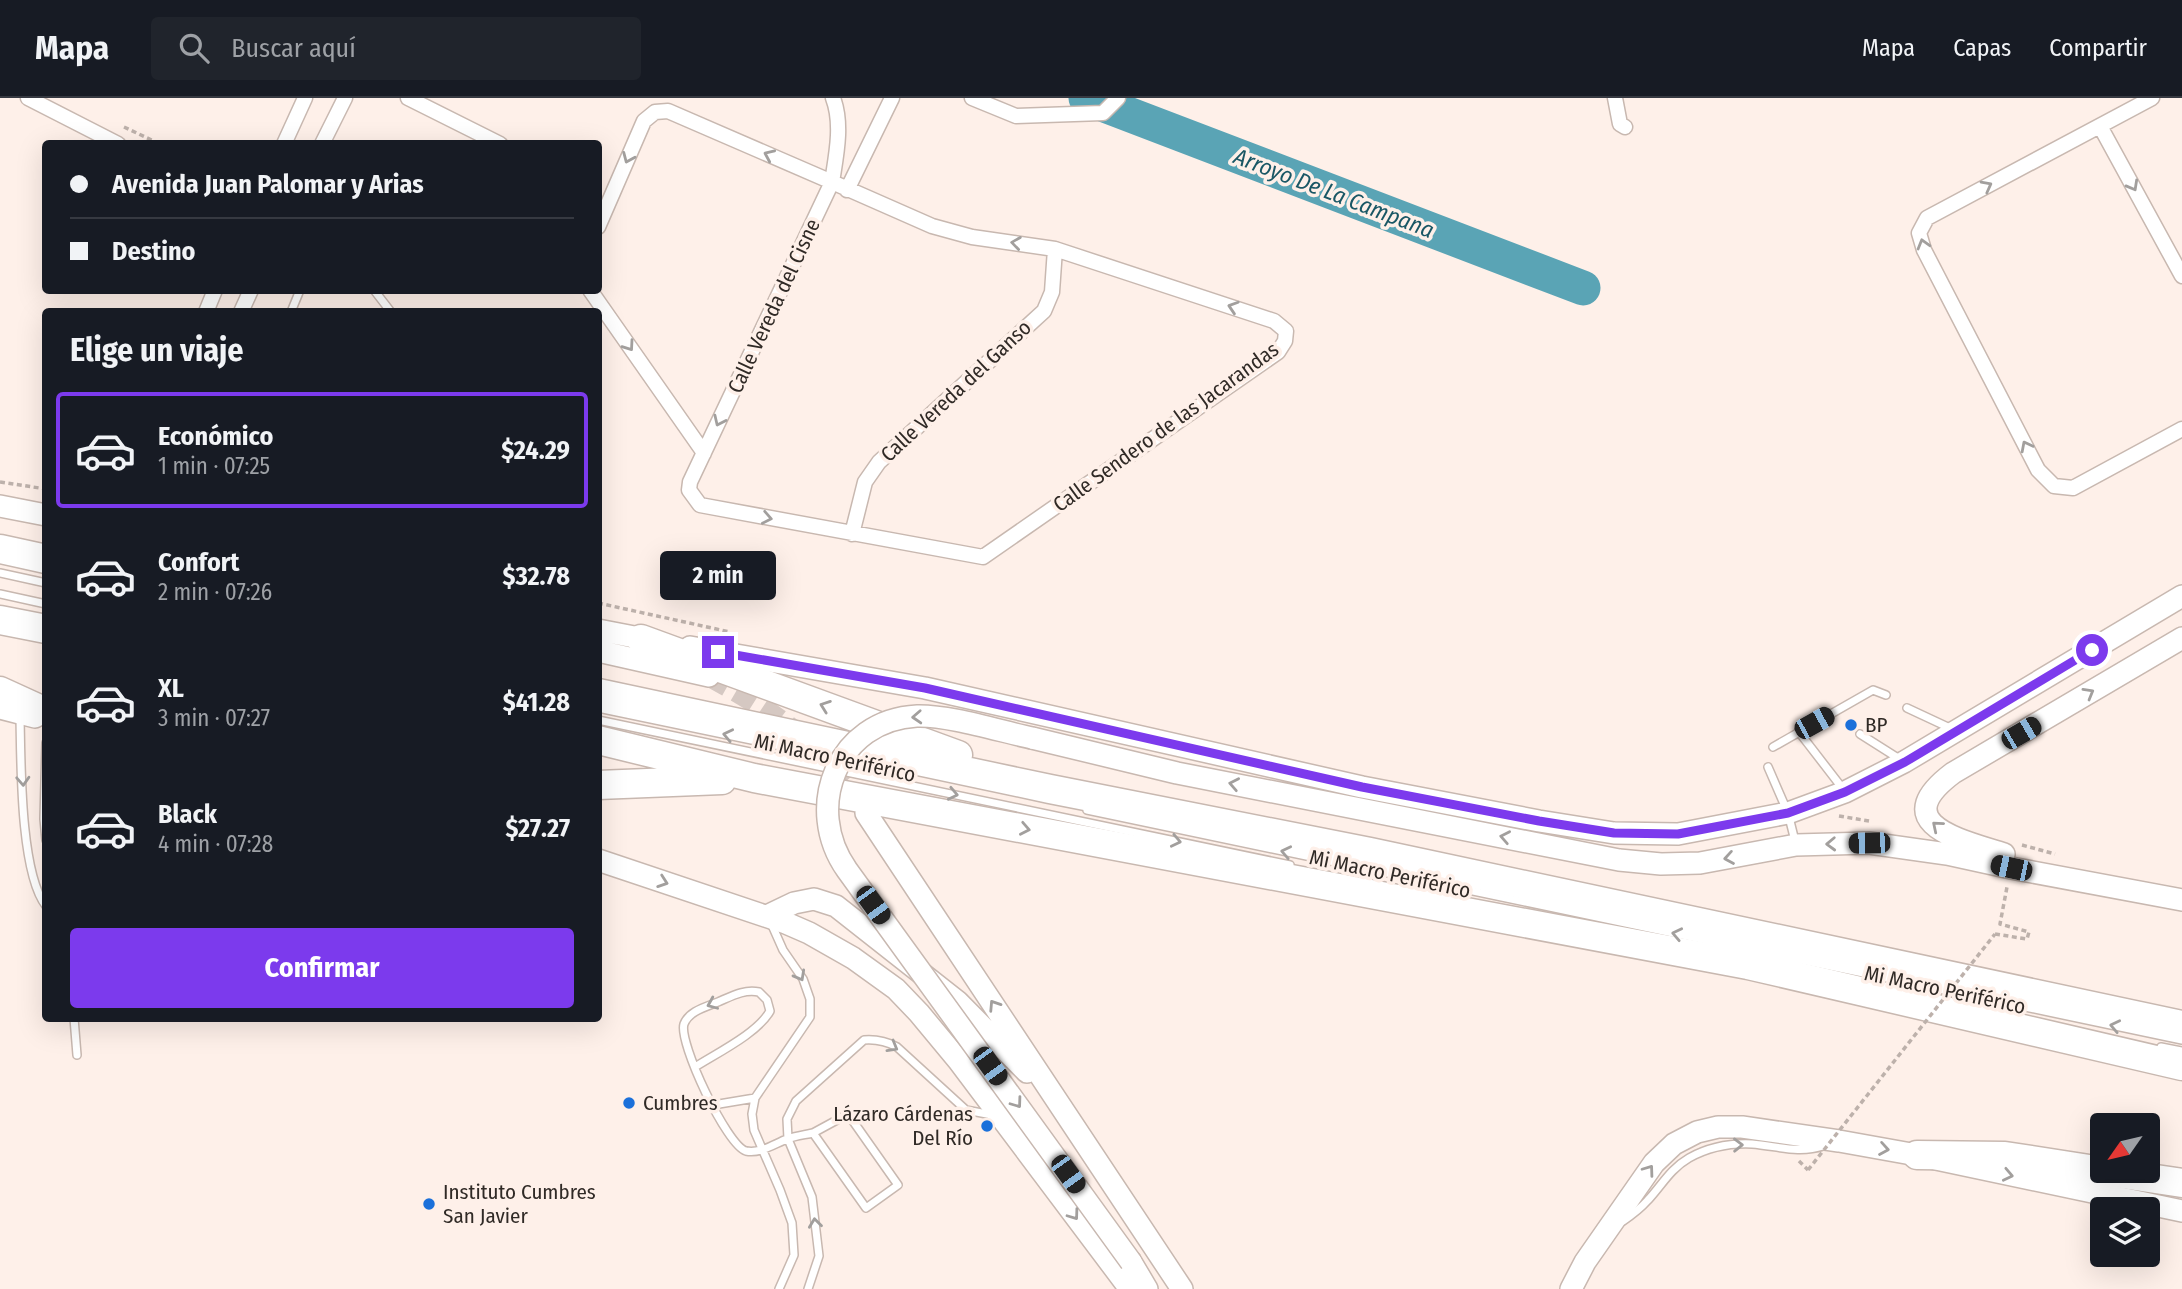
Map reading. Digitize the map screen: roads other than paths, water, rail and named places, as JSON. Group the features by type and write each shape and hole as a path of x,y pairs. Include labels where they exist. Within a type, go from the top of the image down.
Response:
{"highway":[{"path":"0,550 42,558"},
{"path":"0,620 42,628"},
{"path":"641,639 1050,789"},
{"path":"0,691 22,711"},
{"path":"602,694 1050,789 1370,852 2182,1025"},
{"path":"602,741 754,778 1748,965 2143,1051 2182,1066"},
{"path":"602,785 754,778"},
{"path":"2143,1051 2182,1084"},
{"path":"1917,1155 2005,1156 2090,1169"},
{"path":"2160,1180 2182,1183"}],"main road":[{"path":"4,505 42,516"},
{"path":"602,631 925,688 1362,787 1539,821 1614,833 1678,834 1788,813 1845,792 1905,762 2182,596"},
{"path":"2092,883 1941,832 1928,820 1928,797 1953,773 2182,638"},
{"path":"602,652 709,676"},
{"path":"22,711 42,718"},
{"path":"1147,1289 1131,1262 838,858 829,834 826,809 834,772 848,750 879,726 903,718 931,716 1177,773 1619,860 1661,864 1700,863 1796,845 1869,843 1947,854 2182,900"},
{"path":"866,813 1182,1289"},
{"path":"602,861 730,906 767,916 809,933 853,958 896,989 940,1038 1130,1289"},
{"path":"767,916 794,903 814,899 836,906 958,1002 1059,1103"},
{"path":"1571,1289 1586,1262 1654,1163 1674,1144 1697,1132 1718,1126 1742,1126 1917,1155 2182,1211"}],"street":[{"path":"28,98 110,140"},
{"path":"286,140 305,98"},
{"path":"324,140 345,98"},
{"path":"408,98 492,140"},
{"name":"Calle Vereda del Cisne","path":"700,505 689,490 690,482 832,183 838,139 836,105 833,98"},
{"path":"847,190 892,98"},
{"path":"972,98 1016,116 1103,113 1117,99"},
{"path":"1615,98 1620,124 1625,127"},
{"path":"2152,98 1927,219 1920,233 1924,250 2038,470 2053,486 2073,488 2182,429"},
{"name":"Calle Sendero de las Jacarandas","path":"602,218 644,121 654,112 668,111 932,226 972,237 1055,249 1274,321 1286,331 1285,341 1278,352 983,557 700,505"},
{"path":"2100,126 2182,276"},
{"name":"Calle Vereda del Ganso","path":"852,534 865,482 879,462 1044,311 1052,292 1055,249"},
{"path":"593,294 704,453"}],"lane":[{"path":"377,294 388,308"},
{"path":"0,573 42,582"},
{"path":"0,594 42,603"},
{"path":"1773,747 1873,690 1886,695"},
{"path":"1907,708 1956,731"},
{"name":"Mi Macro Periférico","path":"602,709 858,762"},
{"path":"22,711 25,825 31,874 42,901"},
{"path":"1829,715 1838,719"},
{"name":"Mi Macro Periférico","path":"602,721 1302,867"},
{"path":"1799,732 1845,792"},
{"path":"1860,734 1905,762"},
{"path":"1768,767 1788,813 1796,845"},
{"name":"Mi Macro Periférico","path":"1077,808 2182,1040"},
{"path":"767,916 783,950 803,979 810,999 810,1017 755,1098 752,1114 754,1130 792,1223 794,1255 779,1289"},
{"name":"Mi Macro Periférico","path":"1611,930 1890,988"},
{"path":"695,1066 765,1019 770,1011 767,1000 759,992 743,991 691,1013 682,1032 695,1066 726,1131 742,1150 751,1152 813,1133 848,1114 898,1185 866,1208 813,1133"},
{"path":"74,1022 77,1055"},
{"path":"808,1289 819,1256 812,1196 788,1139 787,1119 796,1101 864,1040 886,1041 897,1047 966,1110 1001,1117"},
{"path":"2143,1051 2182,1051"},
{"path":"713,1105 755,1098"}],"waterway":[{"name":"Arroyo De La Campana","path":"1086,98 1583,288"}],"tunnel":[{"path":"709,676 783,722 830,764 845,782"}],"place":[{"name":"BP","path":"1851,725"},
{"name":"Cumbres","path":"629,1103"},
{"name":"Lázaro Cárdenas Del Río","path":"987,1126"},
{"name":"Instituto Cumbres San Javier","path":"429,1204"}]}
